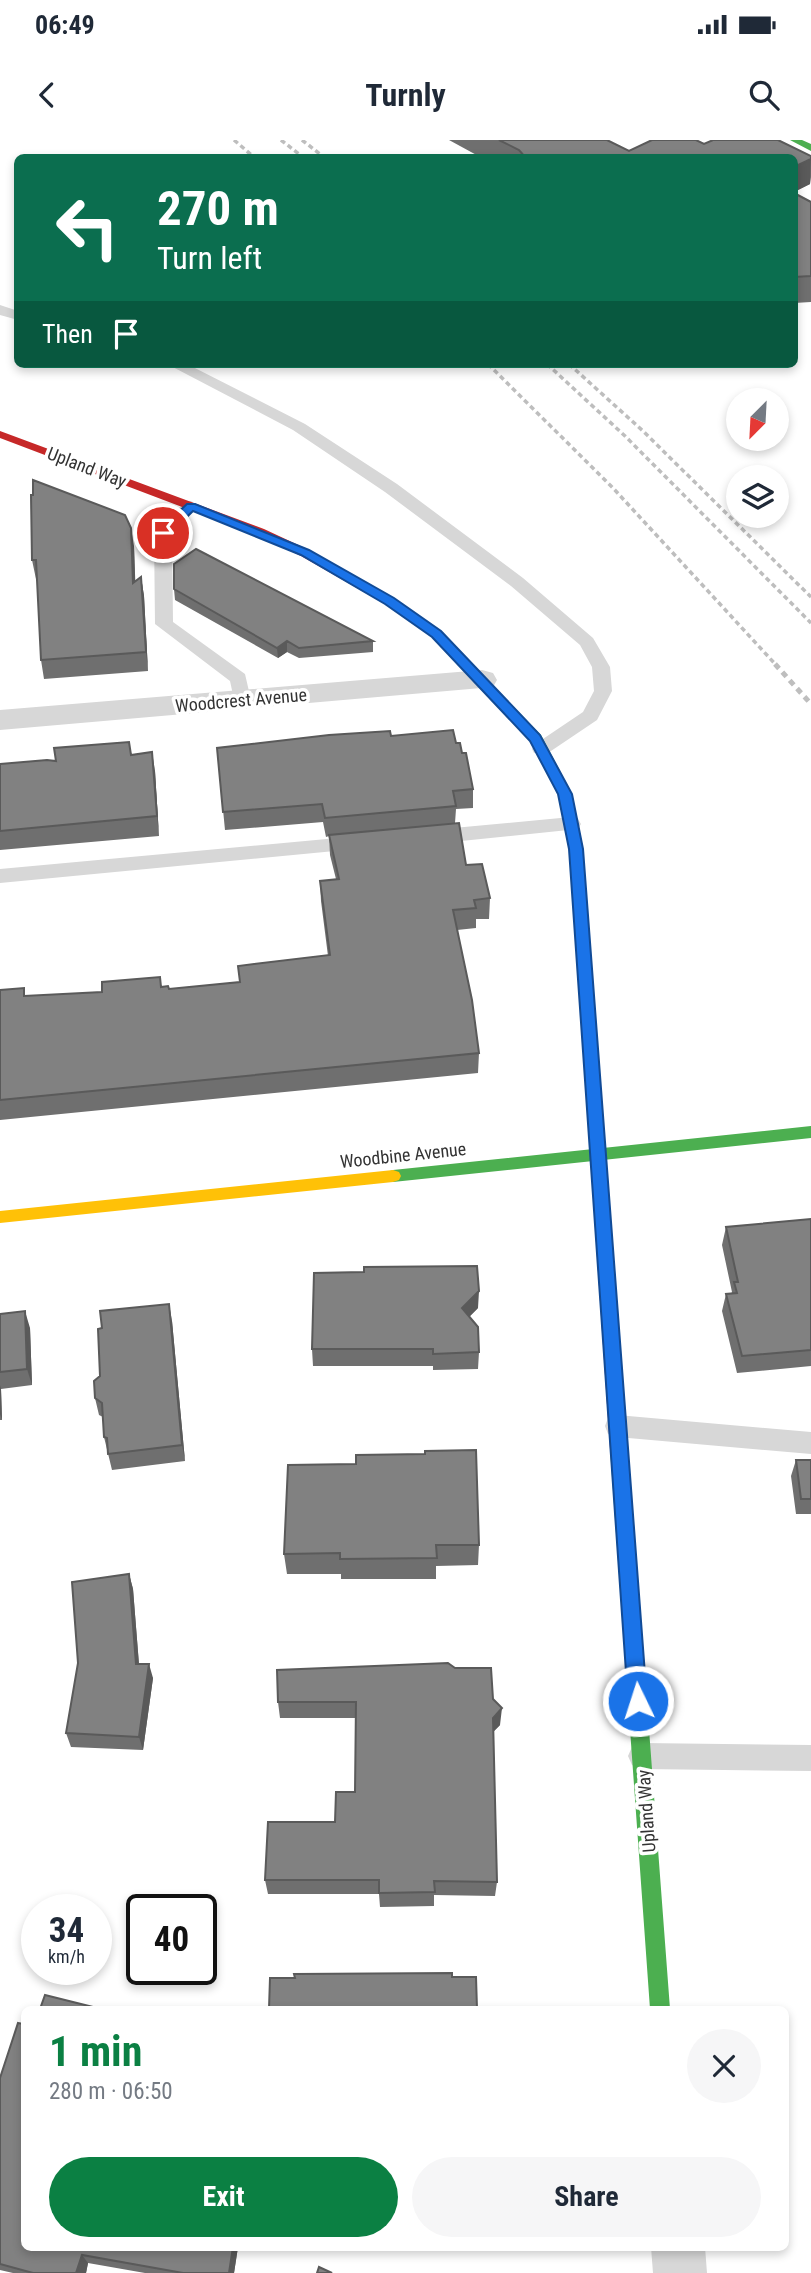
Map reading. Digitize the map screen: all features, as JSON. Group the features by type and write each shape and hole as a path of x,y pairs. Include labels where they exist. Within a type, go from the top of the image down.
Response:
{"main road":[{"path":"795,140 811,148"},
{"name":"Upland Way","path":"0,434 260,532 348,576 436,634 482,680 536,738 565,794 576,849 660,2006"},
{"name":"Woodbine Avenue","path":"0,1217 811,1132"}],"street":[{"name":"Woodcrest Avenue","path":"0,720 482,680"},
{"path":"678,2251 680,2273"}],"lane":[{"path":"183,368 299,427 391,488 517,582 587,642 601,667 603,691 590,716 541,749"},
{"path":"191,506 163,533 164,624 239,678 243,700"},
{"path":"418,838 571,824"},
{"path":"0,876 376,842"},
{"path":"617,1426 811,1443"},
{"path":"642,1756 811,1758"}],"building":[{"path":"499,140 607,140 629,151 652,140 696,140 704,144 713,140 778,140 811,156 811,159 798,165 798,154 522,154"},
{"path":"798,195 811,202 811,276 798,277"},
{"path":"33,480 125,515 131,528 133,583 141,577 146,652 41,660 36,560 32,560"},
{"path":"196,549 373,641 299,648 287,641 277,648 174,589 174,564"},
{"path":"453,730 456,743 460,743 462,753 466,753 473,789 453,791 456,806 325,818 322,804 223,812 217,748 329,735 390,731 391,736"},
{"path":"129,742 131,755 152,752 157,816 0,831 0,764 56,761 54,748"},
{"path":"459,823 466,865 482,864 490,898 474,900 476,908 453,910 472,1000 479,1053 0,1100 0,990 24,988 24,996 102,992 102,982 160,977 161,987 168,986 169,989 240,982 238,966 330,955 320,881 339,879 329,835"},
{"path":"811,1219 811,1350 742,1356 726,1294 737,1293 734,1282 738,1282 726,1227"},
{"path":"477,1266 479,1291 462,1308 478,1327 479,1352 433,1354 433,1349 312,1349 314,1273 364,1272 364,1267"},
{"path":"169,1304 182,1445 108,1454 102,1403 95,1398 94,1381 100,1376 100,1311"},
{"path":"25,1311 27,1369 0,1372 0,1314"},
{"path":"476,1450 479,1545 436,1545 437,1558 340,1559 340,1553 284,1554 288,1465 356,1464 356,1455"},
{"path":"796,1460 811,1460 811,1499 801,1499"},
{"path":"129,1574 136,1664 149,1664 139,1737 66,1733 78,1663 72,1582"},
{"path":"448,1663 455,1668 491,1668 493,1699 502,1708 493,1718 497,1882 434,1881 435,1892 379,1893 379,1880 265,1880 268,1822 335,1822 336,1792 355,1792 356,1702 278,1702 277,1670"},
{"path":"452,1973 452,1977 476,1977 477,2006 269,2006 270,1978 295,1978 294,1974"},
{"path":"45,1995 89,2006 41,2006"},
{"path":"18,2023 21,2024 21,2251 232,2251 229,2273 183,2273 82,2255 76,2273 33,2273 0,2264 0,2078"},
{"path":"319,2267 332,2273 317,2273"}],"railway":[{"path":"234,140 250,154"},
{"path":"281,140 299,154"},
{"path":"302,140 320,154"},
{"path":"492,368 613,488 777,666"},
{"path":"551,368 625,436 811,623"},
{"path":"573,368 643,431 811,597"},
{"path":"775,664 811,704"}],"traffic: fast":[{"path":"795,140 811,148"},
{"path":"396,605 436,634 536,738 565,794 576,849 586,992"},
{"path":"393,1176 811,1132"},
{"path":"619,1449 660,2006"}],"traffic: slow":[{"path":"0,1217 393,1176"}],"traffic: jam":[{"path":"0,434 260,532 305,553 396,605"},
{"path":"586,992 619,1449"}],"route":[{"path":"163,533 191,506 260,532 305,553 390,601 436,634 536,738 565,794 576,849 594,1126 638,1701"}]}
